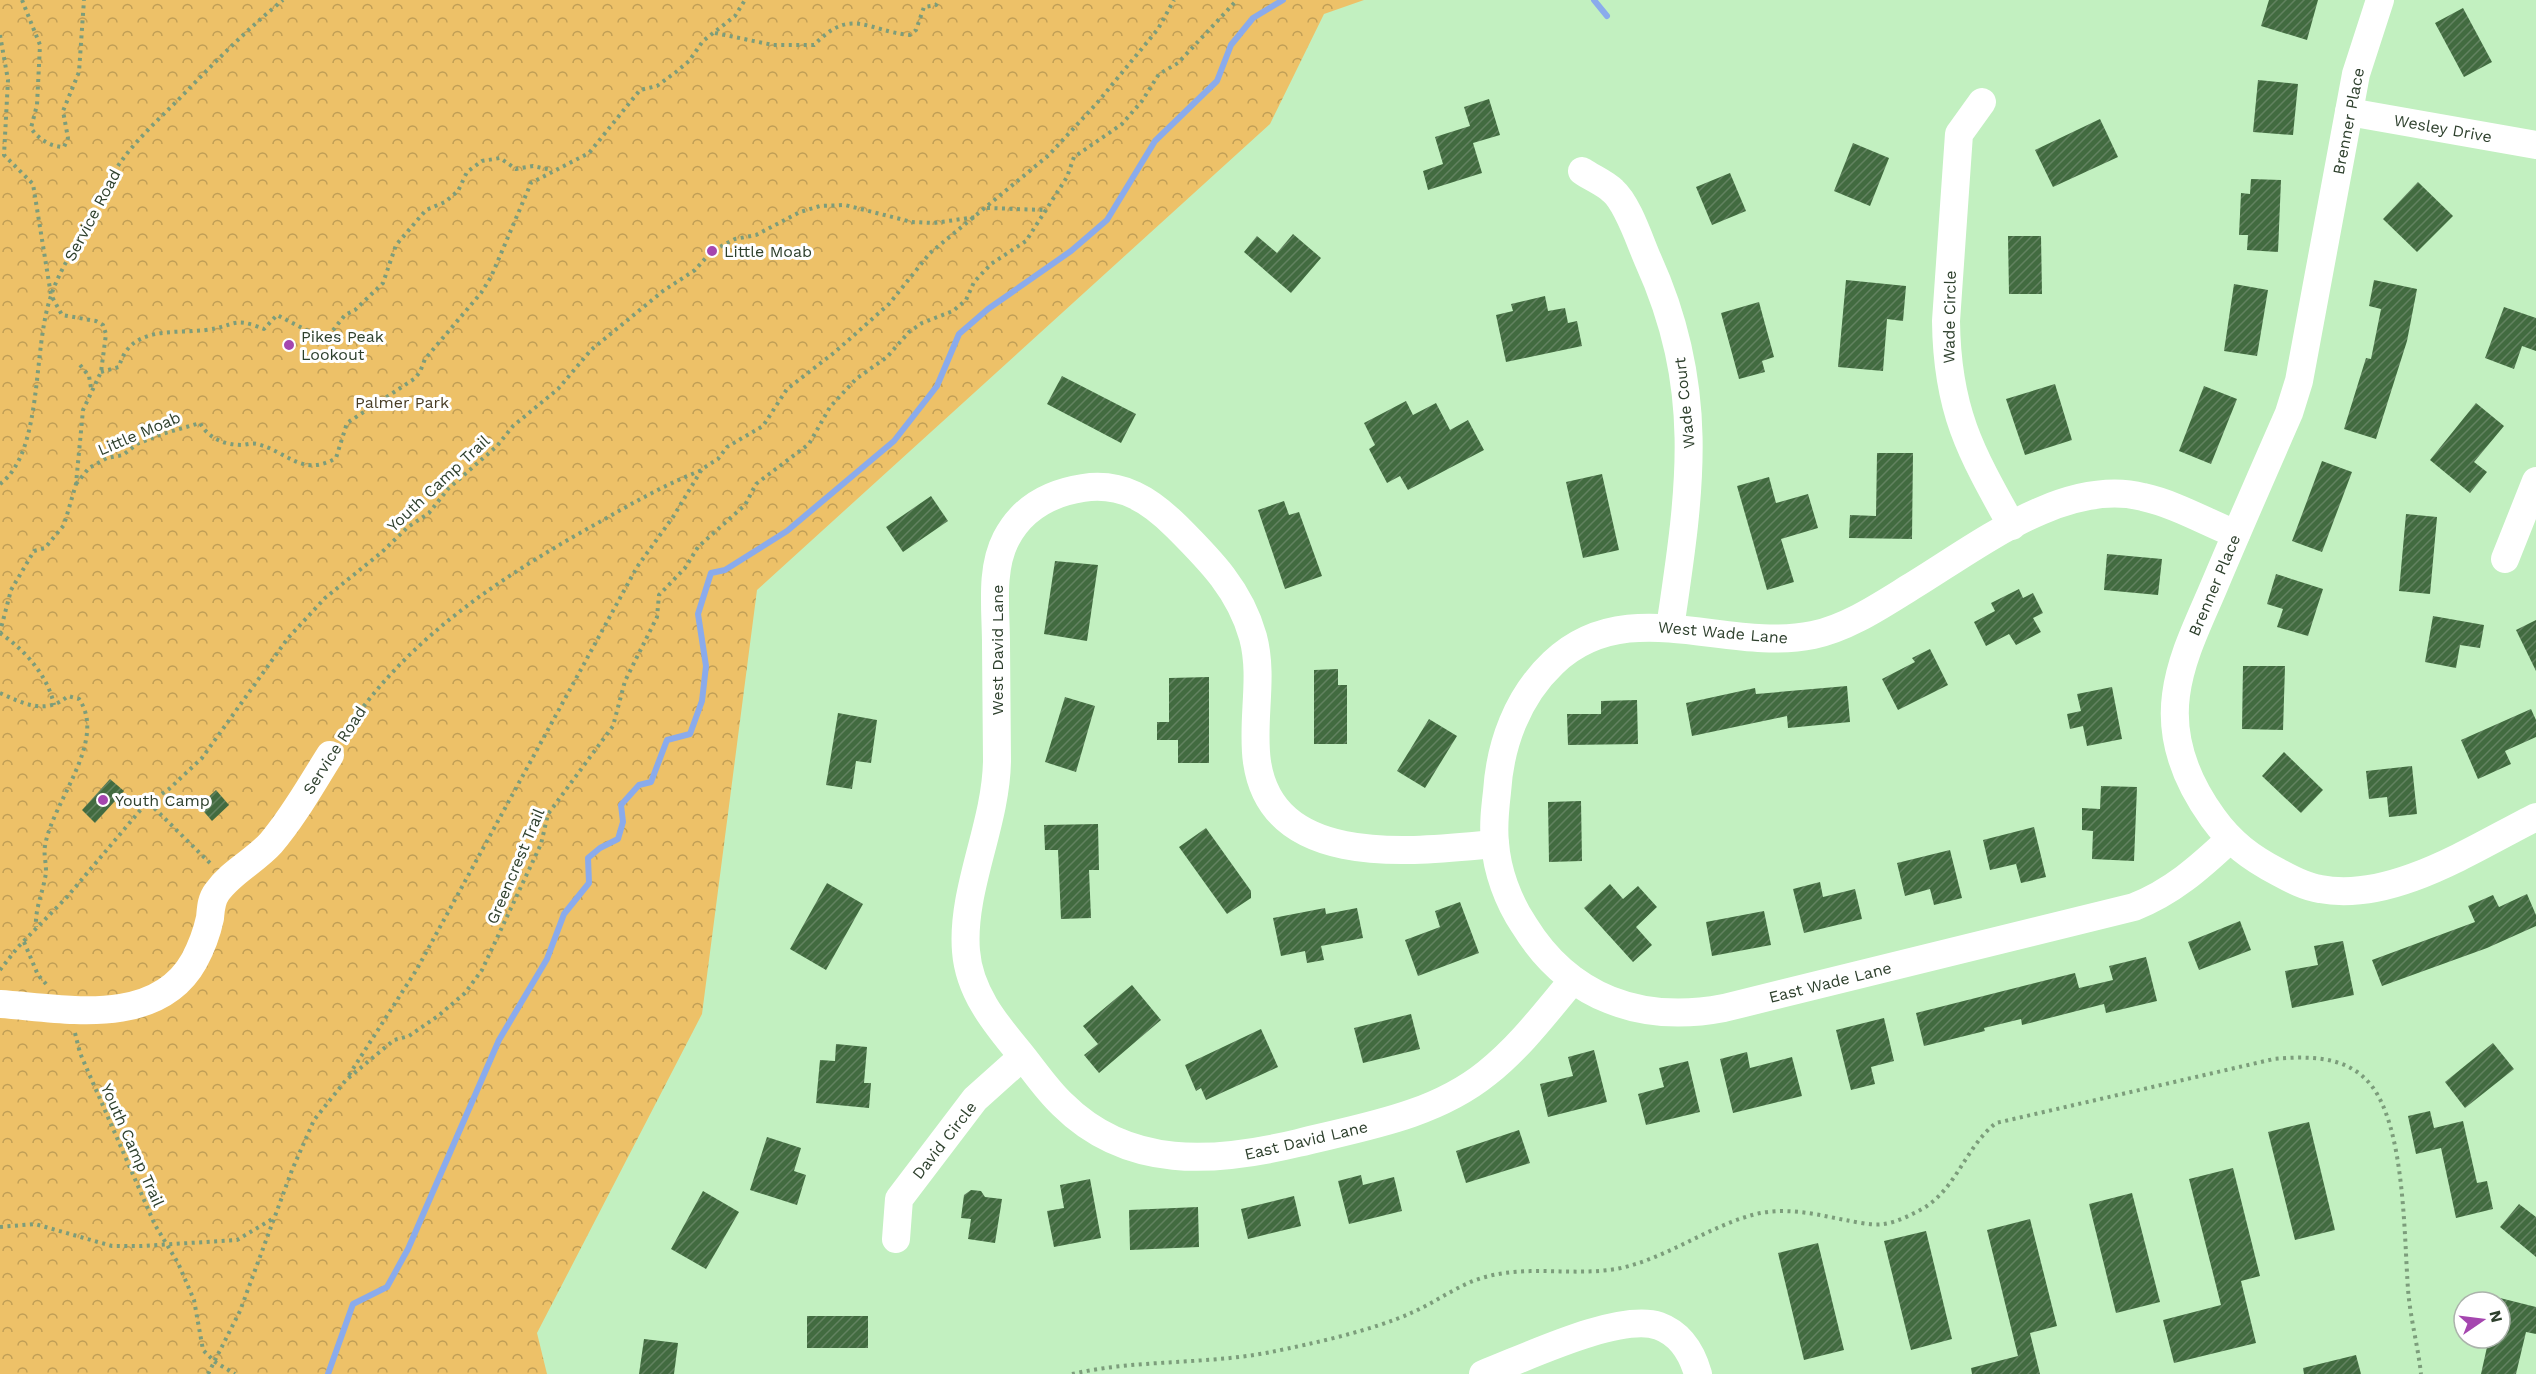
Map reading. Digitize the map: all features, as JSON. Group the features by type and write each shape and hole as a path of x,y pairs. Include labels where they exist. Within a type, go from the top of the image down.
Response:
{"street":[{"name":"Brenner Place","path":"2380,0 2356,74 2299,381 2289,413 2186,651 2176,698 2175,721 2185,769 2198,797 2229,840 2252,858 2293,880 2319,889 2343,891 2394,884 2425,873 2536,817"},
{"name":"Wade Circle","path":"1982,102 1959,134 1946,350 1955,406 1964,435 2012,526"},
{"name":"Wesley Drive","path":"2349,112 2536,145"},
{"name":"Wade Court","path":"1582,171 1615,192 1626,212 1665,300 1684,375 1689,424 1687,514 1670,628"},
{"path":"2505,559 2536,481"},
{"name":"West David Lane","path":"1022,1057 982,1004 966,958 965,936 967,914 987,834 997,767 995,587 998,566 1003,544 1014,525 1044,499 1082,488 1103,486 1124,489 1160,510 1222,572 1245,616 1257,655 1256,759 1262,782 1271,801 1298,830 1333,843 1377,848 1429,849 1495,844"},
{"name":"West Wade Lane","path":"1495,844 1498,779 1503,746 1530,690 1567,650 1593,636 1622,628 1670,628 1767,639 1793,639 1818,634 1880,606 2048,506 2072,498 2096,494 2144,497 2236,534"},
{"name":"Service Road","path":"0,1004 72,1012 116,1009 153,997 182,977 193,963 202,943 216,893 227,880 270,845 330,755"},
{"name":"East Wade Lane","path":"1495,844 1502,876 1517,915 1549,961 1597,995 1636,1009 1679,1013 1724,1008 2134,907 2154,899 2188,878 2229,840"},
{"name":"East David Lane","path":"1022,1057 1061,1104 1102,1135 1131,1147 1172,1156 1229,1157 1388,1121 1417,1112 1467,1088 1508,1055 1573,980"},
{"name":"David Circle","path":"896,1239 899,1199 975,1099 1022,1057"},
{"path":"1483,1374 1565,1342 1625,1325 1642,1323 1658,1326 1673,1333 1694,1358 1698,1374"}],"path":[{"path":"22,0 40,45 37,105 31,128 36,136 57,147 64,147 68,138 63,111 79,72 84,0"},
{"name":"Service Road","path":"0,484 9,477 24,455 30,432 42,330 51,295 98,200 120,163 227,48 283,0"},
{"name":"Little Moab","path":"76,484 89,468 107,458 123,454 136,444 162,434 200,423 205,432 215,440 240,445 257,444 286,459 307,465 325,464 336,458 346,423 414,379 420,372 425,359 481,293 496,267 531,183 552,170 590,153 640,90 657,86 689,61 703,41 735,16 745,0"},
{"path":"714,33 772,45 814,45 830,29 860,22 910,35 916,30 924,7 936,4 939,0"},
{"path":"346,1080 417,969 637,567 673,517 702,470 718,459 727,447 763,426 787,389 835,352 889,304 930,254 1049,155 1097,103 1158,29 1174,0"},
{"name":"Greencrest Trail","path":"208,1374 240,1311 274,1218 314,1120 346,1080 394,1040 409,1036 438,1016 465,993 482,970 534,861 548,814 613,726 625,681 657,617 659,595 685,568 698,547 745,506 756,483 809,444 830,407 849,386 887,357 909,332 922,323 953,311 966,300 974,282 991,264 1026,240 1067,177 1074,157 1122,124 1142,101 1159,74 1178,63 1237,0"},
{"path":"0,35 8,80 4,155 33,184 51,295 62,315 96,321 103,325 106,334 101,372 91,388 83,410 76,484 64,525 45,548 34,551 12,590 0,633 44,676 54,705"},
{"name":"Little Moab","path":"101,372 119,367 134,343 150,334 170,330 206,330 243,321 264,329 277,315 308,331 330,334 345,315 355,310 383,283 396,244 426,210 445,202 458,191 467,172 482,161 500,158 516,169 533,166 552,170"},
{"name":"Youth Camp Trail","path":"0,970 149,803 202,758 288,638 325,598 382,552 408,527 429,513 448,489 497,446 513,426 558,389 591,350 663,291 695,270 712,251 735,239 756,235 800,213 820,206 845,205 912,222 934,223 977,217"},
{"path":"987,208 1046,210"},
{"path":"80,365 89,376 91,388"},
{"name":"Service Road","path":"330,755 363,704 390,674 462,608 538,557 660,487 702,470"},
{"path":"0,693 42,708 54,705 68,696 79,699 85,708 88,721 86,741 74,776 59,804 44,848 46,877 38,900 36,927"},
{"path":"149,803 227,880"},
{"path":"24,941 38,975 72,1012"},
{"name":"Youth Camp Trail","path":"72,1012 80,1053 166,1245 194,1300 203,1350 215,1362"},
{"path":"1072,1374 1121,1366 1270,1353 1383,1323 1411,1313 1473,1281 1504,1272 1534,1269 1598,1272 1623,1268 1665,1255 1756,1214 1795,1210 1883,1225 1923,1208 1946,1189 1953,1182 1984,1132 1996,1123 2274,1059 2301,1057 2324,1058 2357,1072 2371,1085 2382,1106 2398,1161 2406,1236 2408,1291 2421,1374"},
{"path":"0,1227 35,1224 112,1246 166,1245 237,1240 274,1218"},
{"path":"215,1362 235,1374"}],"green space":[{"name":"Palmer Park","path":"0,0 1364,0 1324,14 1270,124 757,590 702,1014 537,1333 547,1374 0,1374"}],"building":[{"path":"2269,0 2318,0 2307,40 2261,26"},
{"path":"2463,8 2492,62 2464,77 2435,23"},
{"path":"2258,80 2298,84 2293,135 2253,132"},
{"path":"1489,99 1500,135 1473,143 1482,173 1428,190 1423,171 1443,164 1435,137 1470,126 1464,107"},
{"path":"2100,119 2118,157 2053,187 2035,150"},
{"path":"1853,143 1889,158 1870,206 1834,191"},
{"path":"1730,173 1746,211 1712,225 1696,187"},
{"path":"2251,179 2281,180 2278,252 2247,250 2248,235 2239,235 2241,193 2250,194"},
{"path":"2418,182 2453,216 2417,252 2383,219"},
{"path":"1293,234 1321,258 1291,293 1244,252 1257,236 1277,253"},
{"path":"2008,236 2041,236 2042,294 2009,294"},
{"path":"1846,280 1906,286 1903,321 1887,319 1883,371 1838,367"},
{"path":"2374,280 2417,289 2407,341 2376,439 2344,429 2366,358 2371,359 2381,309 2369,306"},
{"path":"2234,284 2268,290 2257,356 2224,351"},
{"path":"1545,296 1548,311 1565,308 1568,323 1577,321 1582,346 1506,362 1496,315 1513,311 1511,304"},
{"path":"1759,302 1774,357 1762,361 1765,372 1739,379 1721,313"},
{"path":"2504,307 2536,318 2536,351 2522,346 2514,369 2485,358"},
{"path":"1062,376 1136,414 1121,443 1047,404"},
{"path":"2055,384 2072,440 2025,455 2006,399"},
{"path":"2204,386 2237,399 2211,464 2179,451"},
{"path":"1406,401 1413,415 1436,403 1450,430 1468,420 1484,450 1408,490 1400,476 1387,483 1369,449 1375,445 1364,423"},
{"path":"2476,403 2504,426 2474,462 2487,472 2470,493 2430,460"},
{"path":"1877,453 1913,453 1912,539 1849,538 1850,515 1876,516"},
{"path":"2322,461 2352,472 2322,552 2292,541"},
{"path":"1602,474 1619,550 1583,558 1566,482"},
{"path":"1769,477 1776,503 1808,494 1818,528 1781,539 1794,582 1767,590 1737,486"},
{"path":"931,496 948,521 903,552 886,527"},
{"path":"1284,501 1289,515 1299,512 1322,576 1285,589 1258,510"},
{"path":"2406,514 2437,517 2430,594 2399,591"},
{"path":"2107,554 2162,559 2158,595 2104,590"},
{"path":"1055,561 1098,565 1087,641 1044,634"},
{"path":"2276,574 2323,589 2308,636 2277,627 2283,609 2267,604"},
{"path":"2019,589 2023,598 2033,593 2043,613 2033,618 2041,632 2016,645 2009,634 1986,646 1974,622 1995,611 1991,603"},
{"path":"2433,616 2484,625 2480,648 2460,645 2456,668 2425,662"},
{"path":"2536,620 2536,671 2516,630"},
{"path":"1930,649 1948,685 1898,710 1882,679 1915,662 1912,658"},
{"path":"2243,666 2285,666 2283,730 2242,729"},
{"path":"1338,669 1338,685 1347,685 1347,744 1314,744 1314,670"},
{"path":"1209,677 1209,763 1178,763 1178,740 1157,740 1157,722 1169,722 1169,678"},
{"path":"1847,686 1850,722 1788,728 1787,716 1692,736 1686,703 1755,688 1756,694"},
{"path":"2112,687 2122,739 2087,746 2083,726 2070,729 2067,714 2081,711 2077,694"},
{"path":"1065,697 1095,706 1076,772 1045,762"},
{"path":"1637,700 1638,744 1568,745 1567,714 1601,714 1601,701"},
{"path":"2531,709 2536,720 2536,737 2505,751 2511,764 2478,779 2461,740"},
{"path":"838,713 877,720 871,763 856,761 852,789 826,785"},
{"path":"1429,719 1457,736 1425,788 1397,771"},
{"path":"2284,752 2323,790 2301,813 2262,776"},
{"path":"2412,766 2417,814 2389,817 2387,797 2369,799 2366,771"},
{"name":"Youth Camp","path":"110,779 124,791 95,823 82,810"},
{"path":"2101,786 2137,787 2134,861 2092,859 2093,831 2082,830 2082,808 2100,809"},
{"path":"216,790 229,805 212,821 199,806"},
{"path":"1581,801 1582,861 1549,862 1548,802"},
{"path":"1098,824 1099,870 1089,870 1091,918 1061,919 1058,850 1045,850 1044,825"},
{"path":"2034,827 2046,877 2021,883 2016,864 1990,870 1983,840"},
{"path":"1206,828 1251,891 1251,898 1227,914 1179,847"},
{"path":"1950,850 1962,898 1934,905 1930,889 1905,896 1897,863"},
{"path":"1820,882 1823,897 1855,889 1862,919 1804,933 1793,889"},
{"path":"827,883 863,904 826,970 790,949"},
{"path":"1610,884 1623,899 1638,886 1657,907 1636,927 1652,945 1633,962 1584,908"},
{"path":"2527,894 2536,915 2536,926 2487,948 2382,986 2372,960 2475,922 2468,906 2493,895 2499,907"},
{"path":"1460,902 1479,953 1418,976 1405,940 1440,927 1435,911"},
{"path":"1325,908 1326,914 1357,908 1363,938 1321,946 1324,960 1307,963 1305,951 1281,956 1273,918"},
{"path":"1764,911 1771,945 1712,956 1706,922"},
{"path":"2240,921 2251,950 2199,970 2188,942"},
{"path":"2343,941 2354,995 2292,1008 2285,971 2318,965 2314,946"},
{"path":"2146,957 2157,1001 2106,1013 2104,1004 2022,1025 2021,1019 1984,1028 1985,1031 1924,1046 1916,1013 2075,973 2079,988 2113,980 2109,966"},
{"path":"1132,985 1161,1020 1099,1073 1084,1055 1098,1044 1083,1026"},
{"path":"1411,1014 1420,1049 1363,1063 1354,1028"},
{"path":"1884,1018 1894,1061 1871,1067 1875,1084 1851,1090 1836,1030"},
{"path":"1261,1029 1278,1067 1206,1100 1201,1088 1196,1091 1185,1065"},
{"path":"2493,1043 2514,1069 2465,1108 2445,1082"},
{"path":"836,1044 867,1047 864,1083 871,1083 869,1108 816,1103 820,1060 835,1061"},
{"path":"1594,1050 1607,1102 1548,1117 1540,1084 1573,1076 1568,1057"},
{"path":"1747,1052 1750,1068 1792,1057 1802,1096 1733,1113 1720,1059"},
{"path":"1688,1061 1700,1112 1646,1125 1638,1094 1664,1087 1659,1068"},
{"path":"2430,1111 2434,1128 2463,1121 2477,1183 2487,1181 2493,1209 2456,1218 2441,1148 2416,1154 2408,1116"},
{"path":"2309,1122 2335,1230 2295,1240 2268,1132"},
{"path":"1519,1130 1530,1163 1466,1183 1456,1151"},
{"path":"767,1137 801,1148 794,1171 806,1175 797,1205 750,1190"},
{"path":"2233,1168 2260,1276 2241,1281 2256,1343 2174,1363 2163,1320 2221,1305 2189,1179"},
{"path":"1361,1175 1363,1185 1394,1177 1402,1211 1349,1224 1338,1181"},
{"path":"1090,1179 1101,1238 1054,1247 1047,1211 1064,1208 1060,1185"},
{"path":"971,1190 981,1191 985,1197 1002,1199 995,1243 968,1239 971,1219 961,1218 964,1195"},
{"path":"703,1191 739,1212 706,1269 671,1249"},
{"path":"2132,1193 2160,1302 2116,1313 2089,1204"},
{"path":"1294,1196 1301,1226 1248,1239 1241,1209"},
{"path":"2519,1204 2536,1217 2536,1257 2500,1227"},
{"path":"1198,1207 1199,1247 1130,1250 1129,1210"},
{"path":"2030,1219 2057,1326 2030,1333 2040,1374 1972,1374 1971,1368 2018,1356 1987,1230"},
{"path":"1926,1231 1952,1339 1911,1350 1884,1241"},
{"path":"1818,1243 1844,1350 1804,1360 1778,1253"},
{"path":"2512,1301 2536,1307 2536,1334 2526,1332 2516,1374 2481,1374 2486,1350 2512,1350"},
{"path":"807,1316 868,1316 868,1348 807,1348"},
{"path":"644,1339 678,1343 674,1374 639,1374"},
{"path":"2356,1355 2361,1374 2304,1374 2303,1368"}],"waterway":[{"path":"328,1374 353,1304 387,1287 408,1249 499,1040 547,959 564,914 589,883 588,858 600,848 618,839 623,822 621,805 639,785 651,782 667,740 690,734 702,701 706,666 698,614 711,573 725,570 787,531 894,441 937,386 959,334 988,309 1071,251 1107,220 1155,141 1217,81 1231,45 1253,18 1283,0"},
{"path":"1594,0 1607,16"}],"place":[{"name":"Little Moab","path":"712,251"},
{"name":"Pikes Peak Lookout","path":"289,345"},
{"name":"Youth Camp","path":"103,800"}]}
